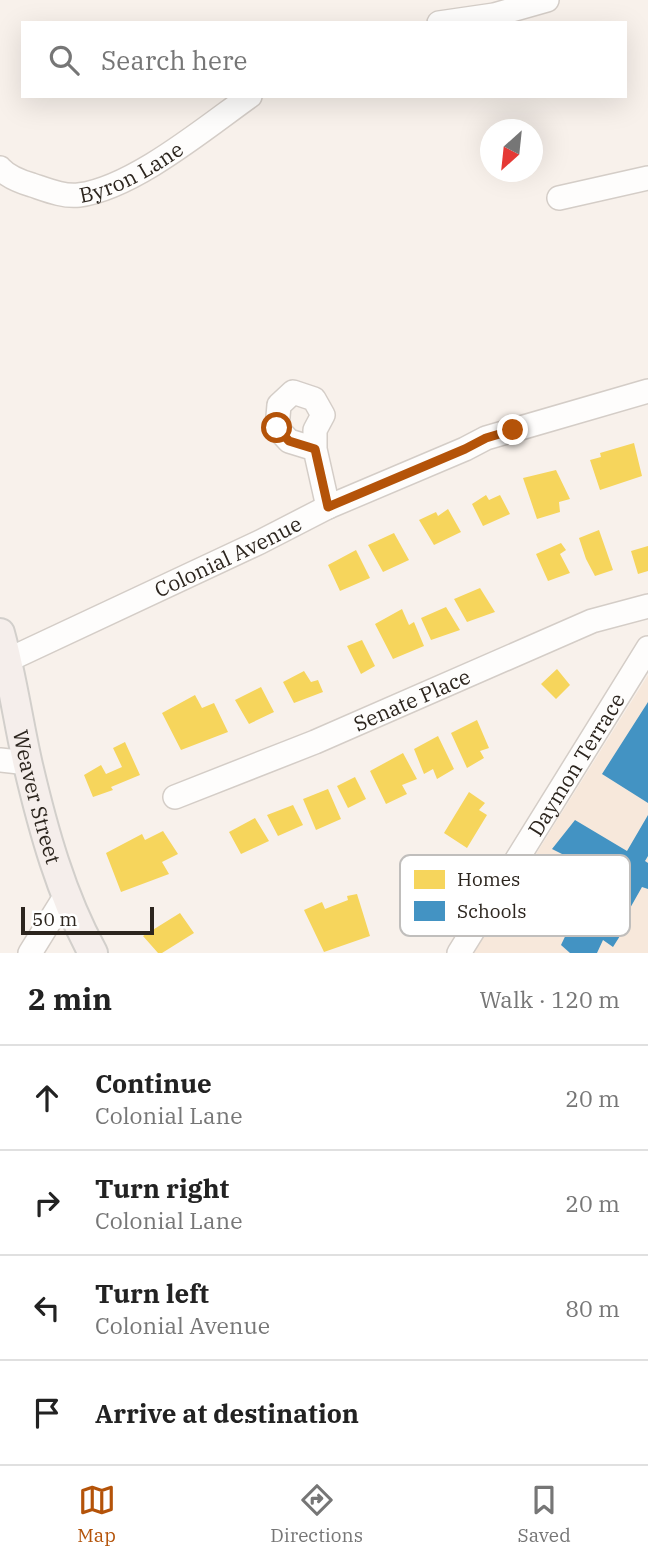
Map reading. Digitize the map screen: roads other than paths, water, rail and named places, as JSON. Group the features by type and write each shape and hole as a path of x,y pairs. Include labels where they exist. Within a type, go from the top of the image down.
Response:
{"main road":[{"name":"Weaver Street","path":"0,632 8,660 14,761 42,822 66,895 93,953"}],"street":[{"path":"453,21 495,15 547,0"},
{"name":"Byron Lane","path":"0,167 25,183 49,191 77,195 107,189 159,160 247,98"},
{"path":"559,198 648,178"},
{"name":"Colonial Avenue","path":"8,660 260,542 328,507 486,438 648,391"},
{"path":"315,449 328,507"},
{"name":"Senate Place","path":"175,797 315,743 592,621 648,606"},
{"name":"Daymon Terrace","path":"520,855 648,648"},
{"path":"30,953 66,895"},
{"name":"Daymon Terrace","path":"460,953 470,936"}]}
